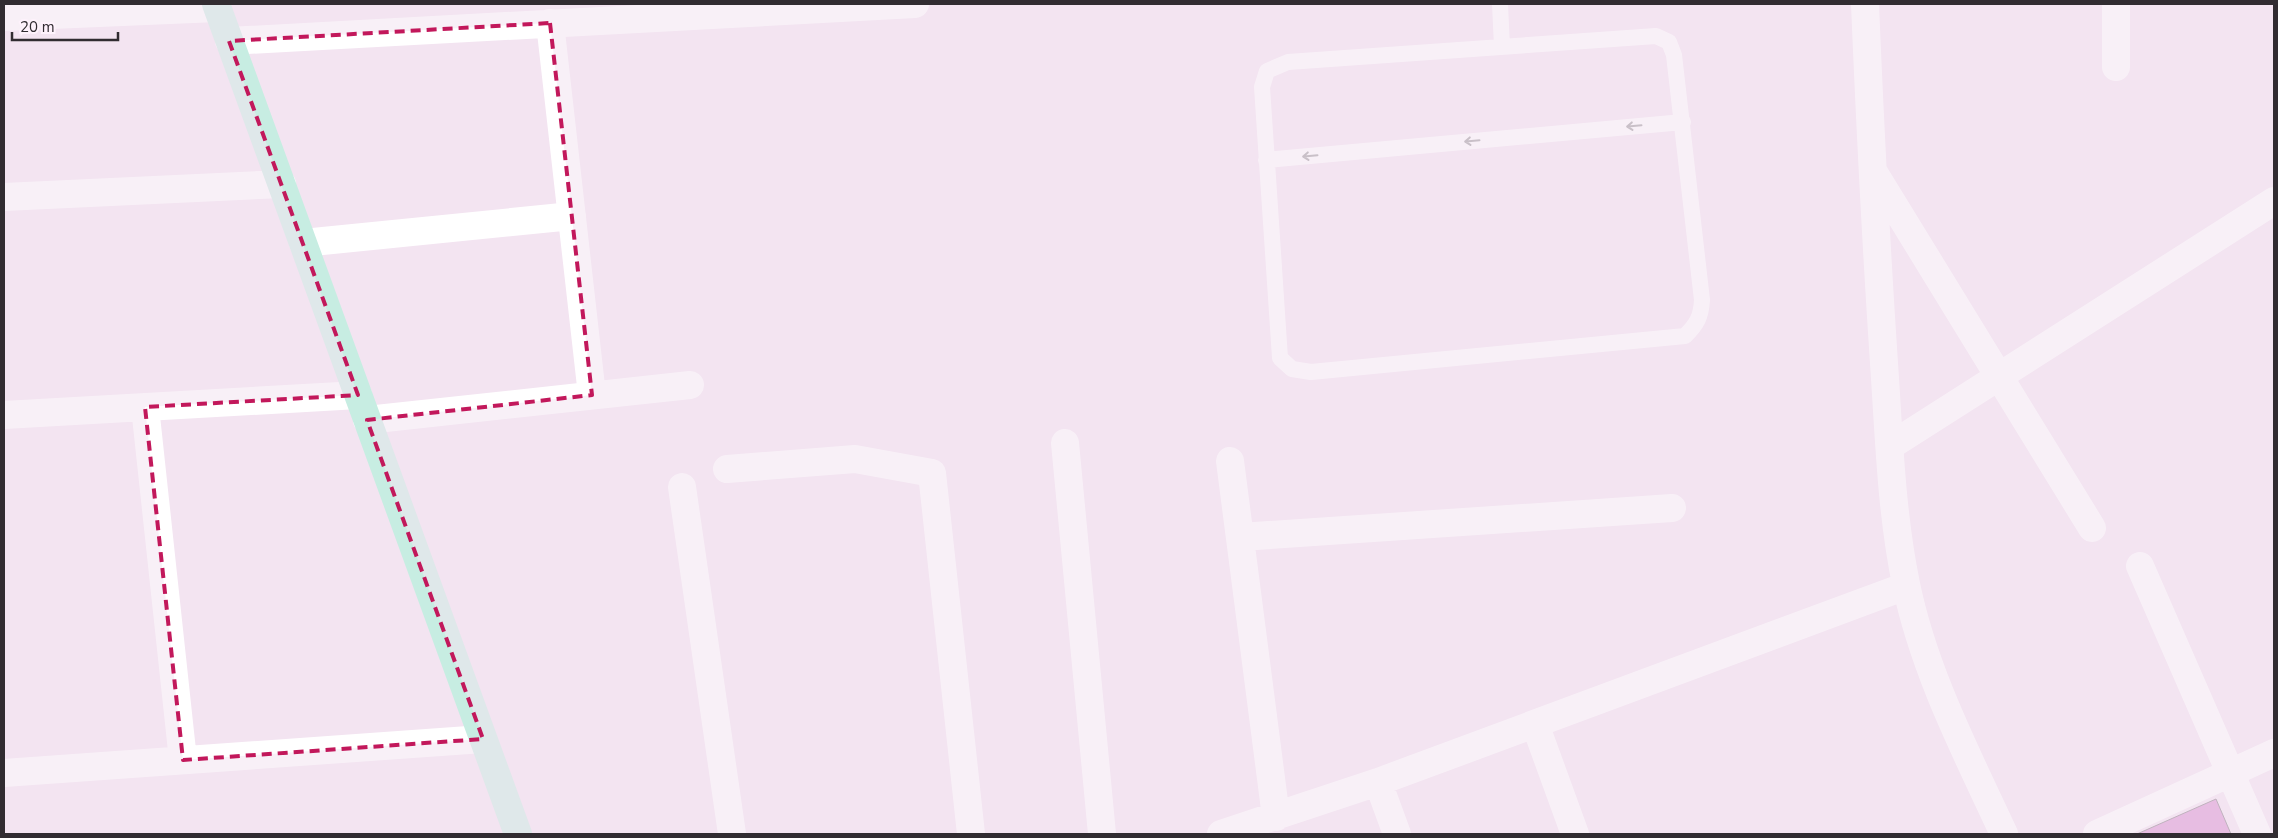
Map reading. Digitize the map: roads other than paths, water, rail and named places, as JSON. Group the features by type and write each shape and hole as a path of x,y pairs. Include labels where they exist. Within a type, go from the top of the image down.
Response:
{"main road":[{"path":"216,6 518,834"}],"street":[{"path":"229,40 550,23 716,9 915,4"},
{"path":"1864,4 1872,170 1895,520 1906,586 1931,671 2004,834"},
{"path":"2116,4 2116,67"},
{"path":"4,17 216,6"},
{"path":"550,23 592,396"},
{"path":"1872,170 2092,528"},
{"path":"4,197 282,184"},
{"path":"1890,446 2274,200"},
{"path":"303,243 572,216"},
{"path":"4,415 146,407 363,408 592,396 690,385"},
{"path":"146,407 183,760"},
{"path":"1065,443 1102,834"},
{"path":"727,469 855,459 932,473 971,834"},
{"path":"1230,461 1276,817"},
{"path":"682,487 732,834"},
{"path":"1240,537 1672,508"},
{"path":"2140,566 2257,834"},
{"path":"1221,834 1378,782 1906,586"},
{"path":"1536,724 1575,834"},
{"path":"4,773 483,739"},
{"path":"2097,834 2274,753"},
{"path":"1378,782 1397,834"}],"lane":[{"path":"1500,4 1502,48"},
{"path":"1656,36 1669,42 1674,54 1683,122 1702,300 1701,316 1695,326 1685,336 1311,372 1292,369 1280,358 1262,88 1267,72 1288,62 1502,48 1656,36"},
{"path":"1266,160 1683,122"}]}
